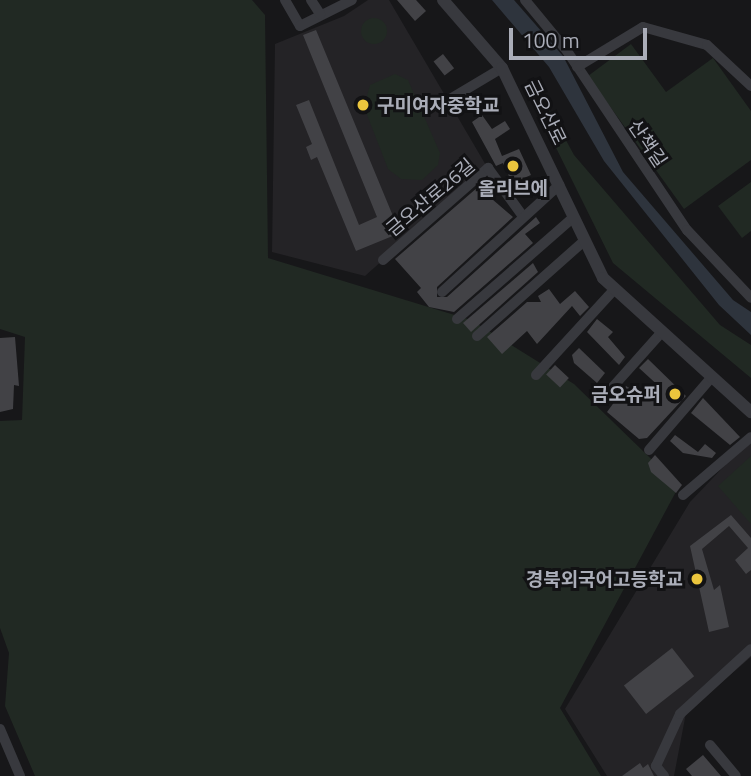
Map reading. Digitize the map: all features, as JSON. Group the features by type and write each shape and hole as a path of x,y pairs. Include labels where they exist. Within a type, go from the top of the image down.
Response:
{"street":[{"path":"285,0 300,26 352,0"},
{"path":"311,0 320,14"},
{"name":"금오산로","path":"443,0 502,68 574,217 583,243 614,290 751,414"},
{"name":"산책길","path":"526,0 577,67 687,230 751,298"},
{"path":"577,67 643,27 708,45 751,86"},
{"path":"450,99 502,68"},
{"name":"금오산로26길","path":"383,260 488,168 522,215"},
{"path":"442,292 522,215 559,185"},
{"path":"457,319 574,217"},
{"path":"477,336 583,243"},
{"path":"536,375 614,290"},
{"path":"602,399 660,333"},
{"path":"649,450 711,378"},
{"path":"683,495 751,437"},
{"path":"664,776 656,766 680,714 751,649"},
{"path":"0,729 20,776"},
{"path":"710,745 736,776"}],"shaded area":[{"path":"0,0 252,0 265,15 268,258 471,320 574,384 679,486 560,708 601,776 35,776 5,706 9,653 0,628 0,421 22,420 25,337 0,329"},
{"name":"구미여자중학교","path":"368,0 389,0 487,167 365,276 272,252 275,44 344,16"},
{"path":"492,0 514,0 563,56 623,172 733,300 751,312 751,335 719,305 604,161 549,67"},
{"path":"374,18 383,22 387,31 383,40 374,44 365,40 361,31 365,22"},
{"path":"631,44 666,92 713,58 751,111 751,160 684,209 588,76"},
{"path":"395,74 408,80 440,153 438,165 422,180 401,179 388,169 364,107 370,85"},
{"path":"524,83 549,109 574,155 720,325 751,345 751,378 613,263"},
{"path":"751,182 751,231 742,238 718,206"},
{"name":"경북외국어고등학교","path":"751,438 751,657 686,713 674,776 607,776 565,709 690,502"},
{"path":"751,456 751,524 718,486"}],"building":[{"path":"397,0 416,0 426,11 415,21"},
{"path":"316,30 400,233 356,251 317,157 311,160 306,147 312,144 296,105 309,100 359,225 377,217 303,35"},
{"path":"443,54 454,68 445,76 434,61"},
{"path":"482,115 492,129 505,121 510,129 495,139 502,156 519,149 531,175 512,183 503,163 496,166 472,122"},
{"path":"478,187 513,217 437,287 437,297 447,297 536,217 540,223 525,234 533,243 454,312 429,307 417,292 421,288 395,259"},
{"path":"533,263 538,272 471,332 463,323"},
{"path":"549,289 560,304 575,291 589,307 580,316 572,306 537,344 527,331 502,354 487,337 527,302 541,302 538,296"},
{"path":"597,319 613,332 608,337 625,357 619,365 587,332"},
{"path":"15,337 19,386 14,385 13,409 0,412 0,338"},
{"path":"579,348 605,373 597,383 574,363 572,355"},
{"path":"648,359 686,396 647,438 639,439 607,412 626,386 651,401 662,389 639,368"},
{"path":"555,365 569,378 560,387 546,375"},
{"path":"703,398 740,437 730,445 691,413"},
{"path":"675,435 698,452 705,444 716,453 712,458 683,453 670,441"},
{"path":"655,455 682,485 676,493 651,472 648,463"},
{"path":"731,515 751,538 751,570 746,574 735,560 748,548 729,526 702,549 714,590 720,585 729,627 709,632 690,546"},
{"path":"672,648 694,676 646,714 624,686"},
{"path":"703,755 721,776 692,776 686,769"},
{"path":"640,763 643,768 648,764 654,776 622,776"}],"place":[{"name":"구미여자중학교","path":"363,105"},
{"name":"올리브에","path":"513,166"},
{"name":"금오슈퍼","path":"675,394"},
{"name":"경북외국어고등학교","path":"697,579"}]}
